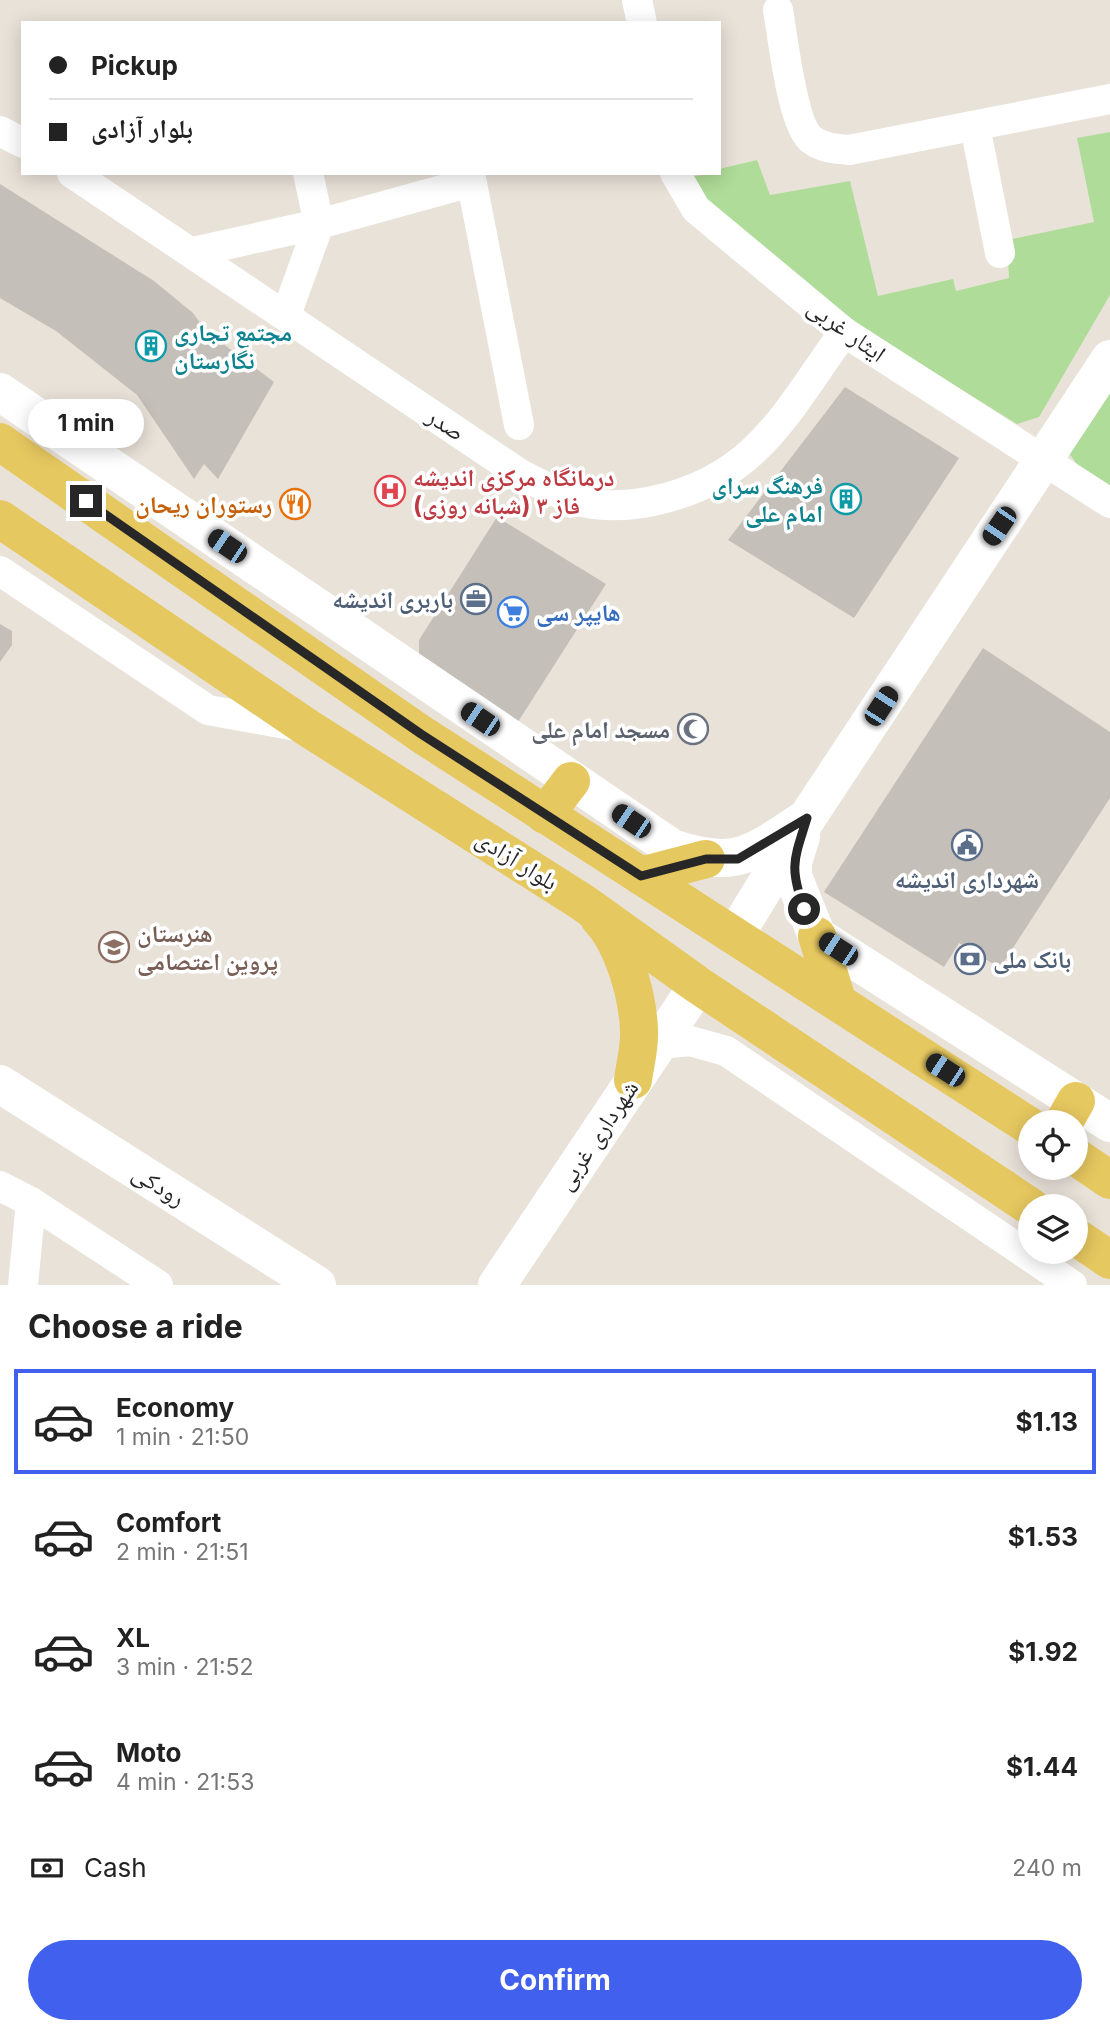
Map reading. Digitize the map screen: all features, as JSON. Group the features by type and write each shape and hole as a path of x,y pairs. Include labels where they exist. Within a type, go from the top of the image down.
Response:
{"main road":[{"path":"0,442 421,734 545,816 736,934 1018,1118"},
{"name":"بلوار آزادی","path":"0,519 308,728 582,902 698,985 1018,1198"},
{"path":"545,816 571,781"},
{"path":"641,876 706,859"},
{"path":"582,902 605,924 618,949 638,1010 640,1034 633,1080"},
{"path":"817,936 837,1000"},
{"path":"1088,1165 1110,1180"},
{"path":"1088,1245 1110,1260"}],"street":[{"path":"637,0 642,21"},
{"path":"778,10 800,121 810,139 826,148 849,150 1110,99"},
{"path":"975,125 1000,253"},
{"path":"0,131 21,143"},
{"name":"صدر","path":"75,175 520,474 575,500 618,505 664,498 723,477 752,454 776,427 844,332"},
{"path":"286,315 319,224 308,175"},
{"name":"ایثار غربی","path":"676,175 696,209 844,332 1110,503"},
{"path":"193,252 319,224 471,178 519,425"},
{"path":"736,934 807,818 1110,359"},
{"path":"0,392 671,848 706,859 738,859 807,818"},
{"path":"0,571 208,710 308,728"},
{"path":"807,818 793,862 793,876 817,936 1067,1110"},
{"name":"شهرداری غربی","path":"497,1285 633,1080 661,1044 698,985"},
{"path":"661,1044 690,1041 726,1051 1072,1285"},
{"name":"رودکی","path":"0,1084 317,1285"},
{"path":"1088,1117 1110,1123"},
{"path":"0,1186 31,1202 158,1285"},
{"path":"23,1285 31,1202"}],"green space":[{"path":"1110,132 1110,295 1039,417 1017,424 853,322 732,230 688,177 721,175 721,169 757,160 770,195 850,181 878,296 953,279 956,291 1009,278 1007,240 1094,222 1077,138"},
{"path":"1110,383 1110,488 1082,471 1066,449"}],"building":[{"name":"مجتمع تجاری نگارستان","path":"0,184 154,281 193,313 206,331 274,382 218,479 204,464 194,479 137,395 56,331 0,298"},
{"name":"فرهنگ سرای امام علی","path":"845,387 959,458 854,618 728,540"},
{"name":"هایپر سی","path":"497,517 606,584 516,725 419,654 419,640"},
{"path":"0,624 12,631 12,645 0,662"},
{"name":"شهرداری اندیشه","path":"983,648 1110,732 1110,798 1000,968 959,943 944,967 824,892"}],"place":[{"name":"مجتمع تجاری نگارستان","path":"151,346"},
{"name":"درمانگاه مرکزی اندیشه فاز ۳ (شبانه روزی)","path":"390,491"},
{"name":"فرهنگ سرای امام علی","path":"846,499"},
{"name":"رستوران ریحان","path":"295,504"},
{"name":"باربری اندیشه","path":"476,599"},
{"name":"هایپر سی","path":"513,612"},
{"name":"مسجد امام علی","path":"693,729"},
{"name":"شهرداری اندیشه","path":"967,845"},
{"name":"هنرستان پروین اعتصامی","path":"114,947"},
{"name":"بانک ملی","path":"970,959"}],"route":[{"path":"86,501 421,734 641,876 706,859 738,859 807,818 793,862 793,876 804,909"}]}
